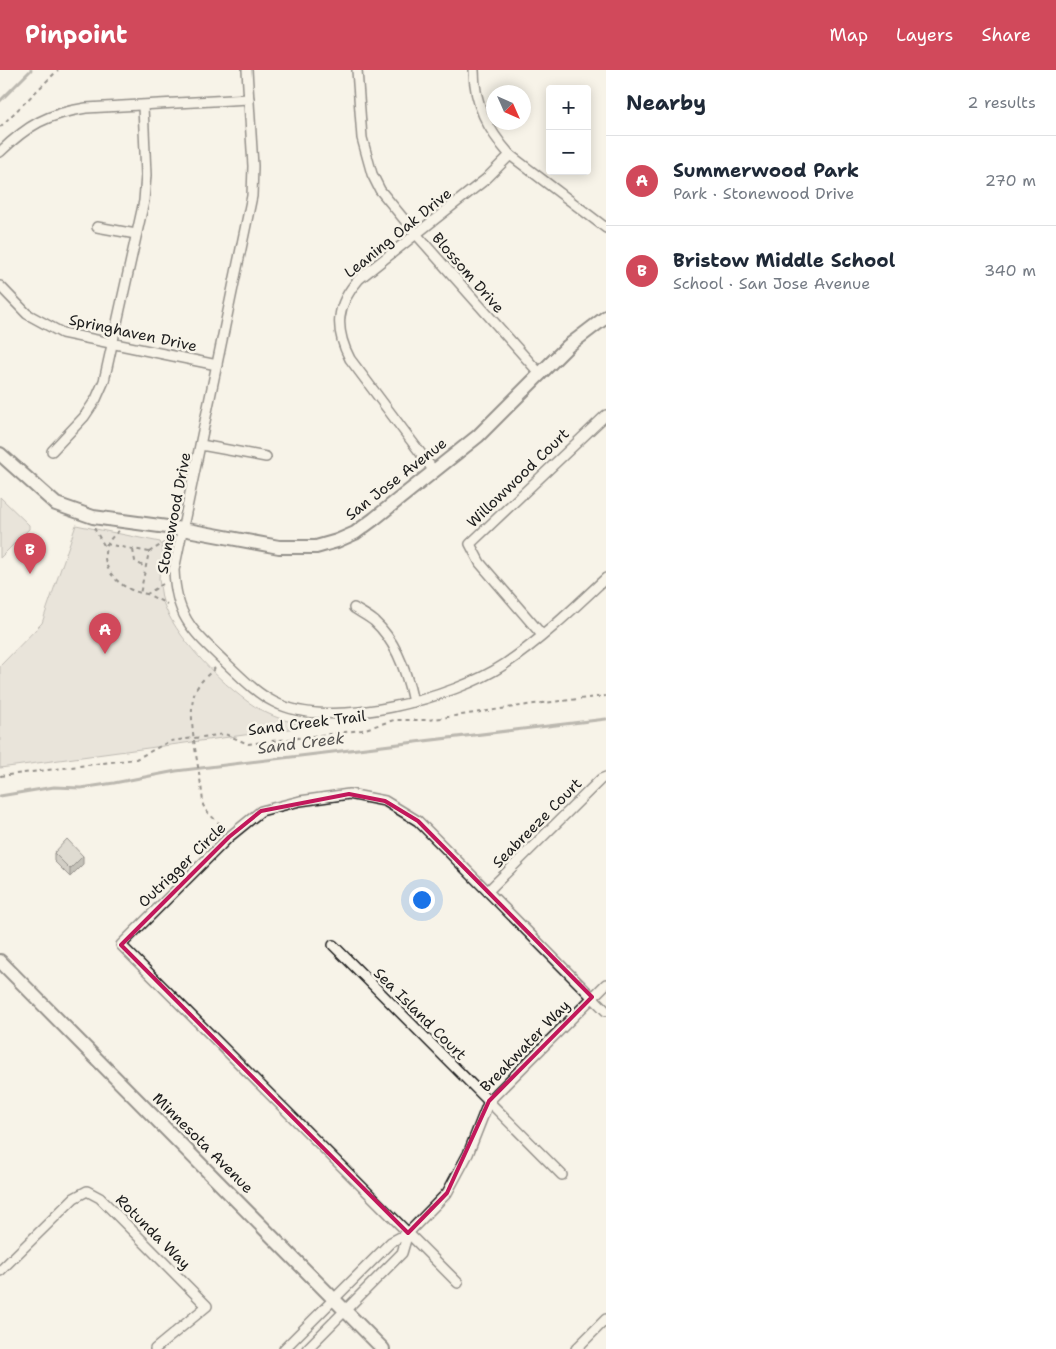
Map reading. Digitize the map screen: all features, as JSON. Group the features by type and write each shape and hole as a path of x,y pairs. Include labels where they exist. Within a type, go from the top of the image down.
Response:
{"street":[{"name":"Stonewood Drive","path":"247,70 253,166 252,196 174,570 178,605 189,626 256,692 283,706 323,715 413,702 454,690 476,681 504,665 542,635 606,578"},
{"name":"Blossom Drive","path":"357,70 360,124 372,174 385,196 416,234 541,375"},
{"path":"474,70 479,107 486,124 510,155 606,228"},
{"path":"0,152 19,134 37,121 61,112 86,108 249,99"},
{"path":"52,451 84,417 96,399 107,372 144,201 146,175 143,106"},
{"name":"Leaning Oak Drive","path":"434,471 350,358 344,347 339,328 341,309 348,292 359,279 486,180 510,155"},
{"path":"97,227 136,234"},
{"name":"Springhaven Drive","path":"2,293 27,314 62,333 217,365"},
{"name":"San Jose Avenue","path":"0,454 56,504 93,517 182,529 278,547 316,547 355,533 434,471 478,436 586,330 606,317"},
{"name":"Willowwood Court","path":"542,635 480,563 470,544 606,415"},
{"path":"201,446 266,457"},
{"path":"354,608 374,621 390,643 403,664 413,702"},
{"name":"Seabreeze Court","path":"488,891 601,779 606,777"},
{"name":"Outrigger Circle","path":"408,1233 121,945 232,835 261,812 300,801 349,794 385,801 418,821 606,1011"},
{"name":"Sea Island Court","path":"333,945 562,1175"},
{"name":"Minnesota Avenue","path":"0,961 383,1349"},
{"name":"Breakwater Way","path":"284,1349 391,1242 408,1233 447,1192 468,1154 489,1101 606,984"},
{"name":"Rotunda Way","path":"0,1271 74,1198 87,1191 100,1198 207,1306 155,1349"},
{"path":"408,1233 458,1284"},
{"name":"Breakwater Way","path":"307,1349 402,1253 408,1233"},
{"path":"576,1349 606,1319"}],"path":[{"path":"0,127 58,70"},
{"path":"93,525 106,548"},
{"path":"120,530 106,544 108,568 116,581 130,591 147,594 167,604"},
{"path":"106,544 149,552 164,543"},
{"path":"133,549 135,562 146,568"},
{"path":"140,594 149,552"},
{"path":"147,594 163,584"},
{"path":"216,668 201,682 193,699 193,724 203,805 207,812 232,835"},
{"name":"Sand Creek Trail","path":"0,776 136,759 170,741 225,734 248,744 362,730 394,720 428,720 534,704 606,696"},
{"path":"393,715 394,720"}],"highlighted area":[{"path":"349,794 385,801 418,821 592,997 489,1101 447,1193 408,1233 121,945 229,837 261,811"}],"shaded area":[{"path":"0,497 29,525 29,529 0,558"},
{"path":"76,525 160,542 163,550 159,574 162,598 176,628 188,644 202,661 248,702 279,718 311,726 0,768 0,666 42,623"}],"building":[{"path":"67,839 83,856 70,869 54,853"}],"waterway":[{"path":"0,101 31,70"},
{"name":"Sand Creek","path":"0,796 54,787 81,788 176,771 606,719"}],"place":[{"name":"Bristow Middle School","path":"30,574"},
{"name":"Summerwood Park","path":"105,654"}]}
